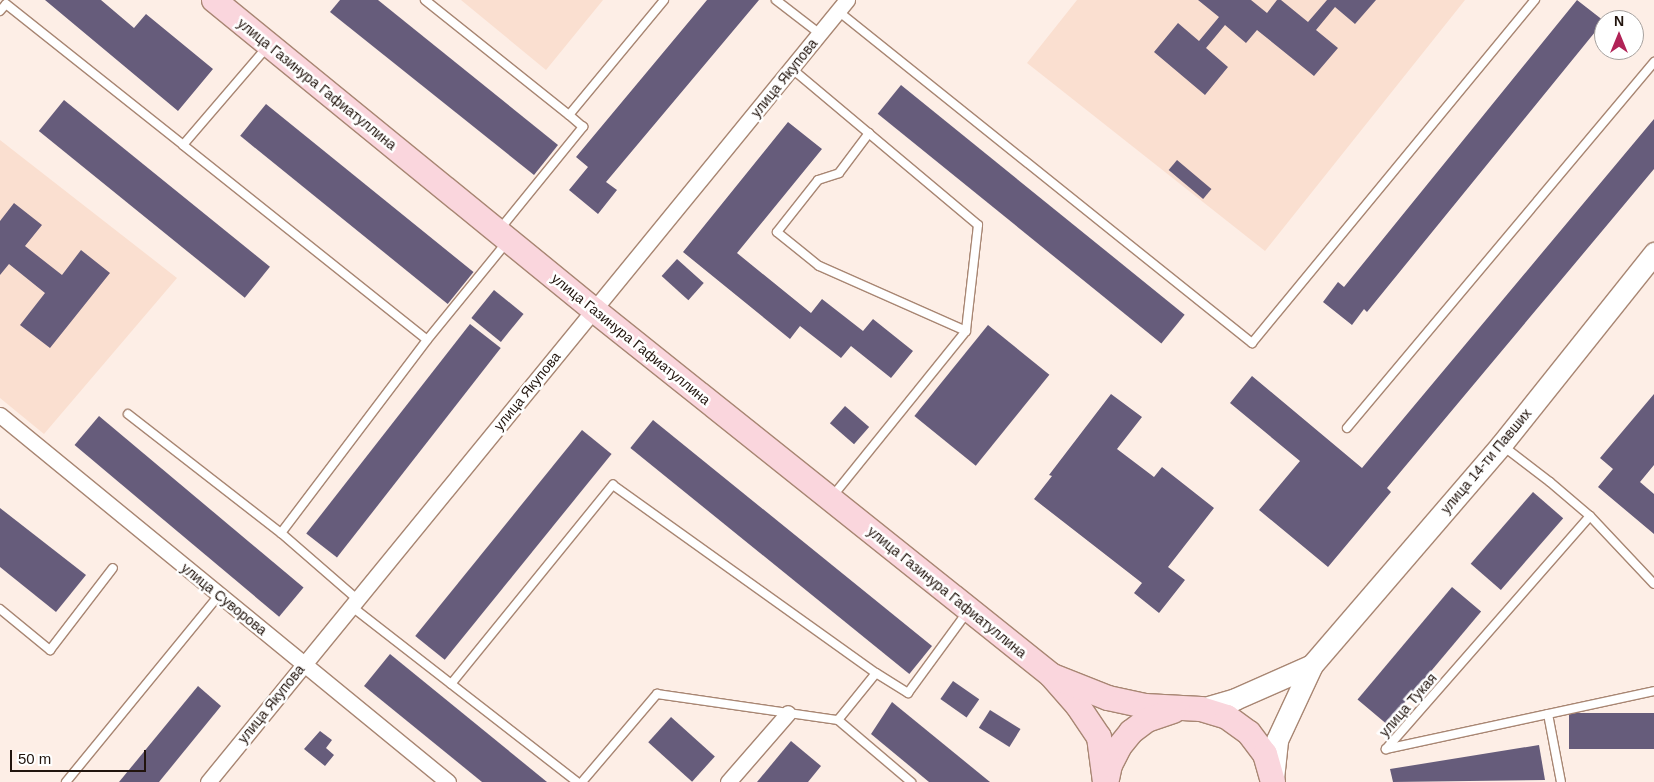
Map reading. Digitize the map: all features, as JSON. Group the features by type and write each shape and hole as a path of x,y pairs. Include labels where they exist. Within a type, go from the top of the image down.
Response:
{"main road":[{"name":"улица Газинура Гафиатуллина","path":"214,0 594,310 1051,675"},
{"path":"1051,675 1108,698 1145,706 1193,709 1227,717 1249,733 1265,754 1273,781"},
{"path":"1051,675 1078,706 1099,737 1106,782"},
{"path":"1106,782 1110,765 1119,747 1131,732 1147,720 1165,712 1193,709"}],"street":[{"name":"улица Якупова","path":"208,782 843,5"},
{"name":"улица 14-ти Павших","path":"1312,665 1501,445 1654,253"},
{"name":"улица Суворова","path":"0,415 448,782"},
{"path":"1193,709 1235,699 1312,665"},
{"path":"1273,781 1277,740 1312,665"},
{"path":"728,782 788,713"}],"lane":[{"path":"281,533 427,340 583,127 425,0"},
{"path":"569,115 664,0"},
{"path":"776,0 820,34"},
{"path":"843,5 1252,343 1535,0"},
{"path":"0,11 6,4 427,340"},
{"path":"183,145 269,45"},
{"path":"1347,428 1654,62"},
{"path":"792,68 978,225 966,331 830,498"},
{"path":"869,134 840,173 818,180 777,232 819,266 966,331"},
{"path":"128,414 281,533 354,602 451,684 577,782"},
{"path":"1501,445 1550,482 1590,516 1654,584"},
{"path":"451,684 613,485 876,673 908,693 969,610"},
{"name":"улица Тукая","path":"1590,516 1386,749 1654,690"},
{"path":"0,609 50,650 113,568"},
{"path":"66,782 219,595"},
{"path":"838,720 876,673"},
{"path":"582,782 657,694 838,720 911,782"},
{"path":"1548,714 1561,782"}],"shaded area":[{"path":"461,0 603,0 546,70"},
{"path":"1077,0 1465,0 1265,251 1027,63"},
{"path":"0,140 177,278 44,434 0,398"}],"building":[{"path":"45,0 101,0 134,28 146,14 213,69 178,111"},
{"path":"340,0 378,0 558,145 534,175 330,12"},
{"path":"707,0 759,0 606,182 617,190 598,214 569,190 588,167 576,157"},
{"path":"1198,0 1251,0 1267,13 1277,0 1281,0 1308,22 1327,0 1376,0 1355,24 1335,7 1316,30 1338,48 1314,76 1257,30 1246,43 1225,25 1206,48 1228,67 1205,95 1154,52 1178,23 1199,41 1219,17"},
{"path":"1577,0 1594,13 1594,33 1367,312 1364,309 1352,325 1323,302 1338,282 1344,287"},
{"path":"901,85 1185,315 1161,343 878,114"},
{"path":"64,100 270,267 245,298 39,131"},
{"path":"266,104 473,272 448,304 240,136"},
{"path":"1654,119 1654,169 1387,488 1391,492 1328,567 1259,510 1300,461 1230,403 1252,376 1362,468"},
{"path":"788,122 822,149 737,253 811,313 822,299 863,331 873,319 913,351 891,378 851,346 841,358 800,326 790,339 683,252"},
{"path":"1177,160 1211,189 1203,199 1169,170"},
{"path":"14,203 42,225 25,246 62,275 81,250 110,273 50,348 20,325 45,293 9,264 0,275 0,221"},
{"path":"677,259 704,283 688,300 662,276"},
{"path":"494,290 524,314 501,342 471,318"},
{"path":"470,324 501,348 337,558 306,534"},
{"path":"988,325 1049,375 976,466 914,416"},
{"path":"1111,394 1142,417 1117,449 1154,477 1162,467 1214,508 1168,567 1185,580 1159,613 1134,593 1142,583 1034,499 1052,476 1049,475"},
{"path":"1654,394 1654,465 1640,482 1654,494 1654,534 1598,487 1613,469 1600,458"},
{"path":"845,406 869,427 854,444 830,423"},
{"path":"99,416 304,588 279,617 75,445"},
{"path":"653,420 932,646 909,674 630,448"},
{"path":"582,430 612,454 445,660 415,636"},
{"path":"1533,492 1563,518 1501,590 1471,564"},
{"path":"0,508 86,575 56,612 0,567"},
{"path":"1452,587 1481,611 1387,724 1358,700"},
{"path":"390,654 547,782 482,782 364,686"},
{"path":"953,681 979,699 967,717 940,699"},
{"path":"198,686 221,706 159,782 119,782"},
{"path":"892,702 990,782 929,782 871,734"},
{"path":"990,710 1021,729 1009,747 979,728"},
{"path":"1569,713 1654,713 1654,749 1569,749"},
{"path":"671,717 715,756 692,782 648,742"},
{"path":"320,731 332,740 326,748 334,755 325,766 304,749"},
{"path":"791,741 821,766 808,782 757,782"},
{"path":"1539,745 1545,780 1393,782 1390,769"}]}
